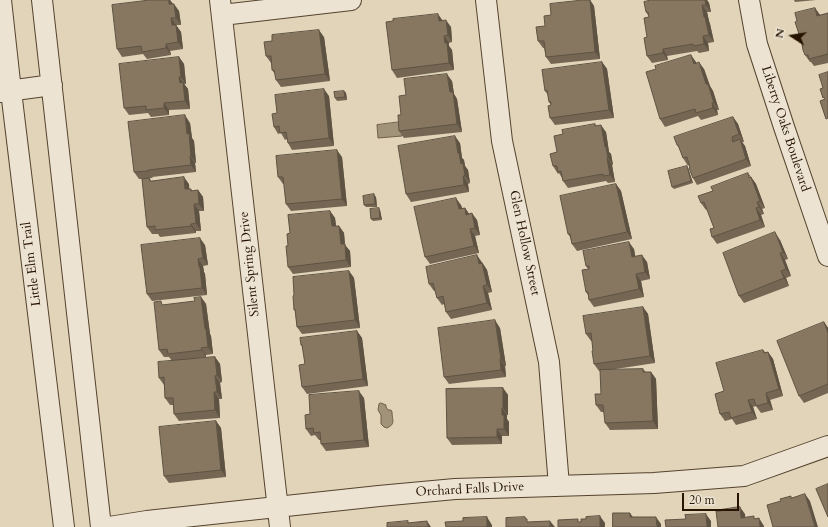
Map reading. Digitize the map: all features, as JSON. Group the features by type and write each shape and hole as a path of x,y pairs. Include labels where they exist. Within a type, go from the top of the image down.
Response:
{"street":[{"name":"Little Elm Trail","path":"1,0 6,92 64,527"},
{"path":"42,0 101,527"},
{"path":"221,8 351,0"},
{"name":"Glen Hollow Street","path":"486,0 502,141 549,362 559,486"},
{"name":"Liberty Oaks Boulevard","path":"749,0 757,44 828,256"},
{"name":"Silent Spring Drive","path":"221,8 280,527"},
{"path":"6,92 52,85"},
{"name":"Orchard Falls Drive","path":"109,527 147,521 455,489 654,484 744,476 828,446"}],"shaded area":[{"path":"401,122 402,136 378,138 377,125"},
{"path":"381,403 386,405 388,410 391,410 392,412 393,423 387,428 381,424 381,415 378,410 379,404"}],"building":[{"path":"150,0 169,0 169,4 174,4 176,18 171,18 172,25 176,25 178,42 166,44 166,48 142,52 141,46 117,49 112,5"},
{"path":"590,0 595,52 546,57 544,41 538,41 536,27 545,26 544,16 551,15 550,4"},
{"path":"651,0 705,0 706,5 702,5 709,35 703,36 704,44 694,46 693,44 663,49 663,53 647,56 644,38 647,37 644,18 649,17 648,12 646,12 644,2"},
{"path":"815,8 817,16 828,13 828,54 809,59 808,55 805,55 803,50 800,34 795,22 797,21 795,13"},
{"path":"438,14 439,21 446,20 448,35 444,36 445,43 447,43 449,63 392,70 386,22 393,21 393,19"},
{"path":"319,30 325,74 276,80 274,70 272,70 271,56 266,56 264,42 272,41 272,35"},
{"path":"691,55 694,64 699,62 714,103 712,103 713,108 696,113 695,109 660,119 646,72 656,69 655,66"},
{"path":"179,57 181,77 179,77 180,83 183,82 185,101 164,103 164,108 146,110 146,106 124,108 119,64"},
{"path":"602,62 609,110 550,118 548,106 551,105 551,102 549,102 547,90 545,91 542,70"},
{"path":"828,72 828,118 826,119 820,101 825,99 824,97 823,98 820,89 823,88 819,75"},
{"path":"447,74 450,92 453,92 457,124 399,131 398,115 401,115 399,96 406,95 404,79"},
{"path":"324,89 329,138 288,143 286,132 280,133 279,126 274,127 272,114 277,113 275,95"},
{"path":"344,91 345,97 335,98 334,92"},
{"path":"185,115 187,134 189,133 191,165 134,172 128,122"},
{"path":"733,117 739,134 732,137 732,140 733,142 740,139 746,159 693,178 687,157 683,158 674,137"},
{"path":"595,124 595,126 601,125 610,175 603,176 603,174 563,181 561,171 558,172 557,166 553,166 550,154 557,152 554,136 563,134 562,130"},
{"path":"455,136 461,164 463,163 465,176 463,176 464,185 406,194 398,146"},
{"path":"337,150 342,199 286,204 283,177 278,177 276,156"},
{"path":"687,166 691,181 672,187 668,171"},
{"path":"748,173 760,201 757,202 759,207 756,208 760,220 712,237 710,229 714,228 704,202 701,203 698,196 713,191 711,187"},
{"path":"184,177 185,189 191,189 191,191 198,190 199,204 194,204 196,223 191,224 191,226 155,230 155,226 147,227 142,179 149,178 150,181"},
{"path":"616,184 627,232 572,244 570,234 568,234 560,196"},
{"path":"374,194 375,204 364,205 363,196"},
{"path":"456,198 459,209 465,208 466,215 472,213 475,228 470,229 474,246 425,257 414,207"},
{"path":"379,208 380,218 371,219 370,209"},
{"path":"330,211 332,226 339,226 341,244 345,244 346,260 288,267 286,246 288,246 287,234 290,233 288,215"},
{"path":"775,232 783,252 780,253 786,269 781,271 784,278 739,296 723,253"},
{"path":"200,238 203,258 198,259 202,288 147,294 141,245"},
{"path":"629,242 632,257 642,255 645,272 636,274 639,289 589,300 582,270 589,269 589,266 586,266 583,251"},
{"path":"477,255 479,264 482,263 487,285 483,286 487,303 446,312 443,296 437,298 433,283 429,284 426,267"},
{"path":"349,271 355,320 297,327 295,309 294,310 293,277"},
{"path":"201,297 208,347 201,348 202,350 168,354 167,349 159,350 154,302 161,301 162,305 195,301 194,298"},
{"path":"643,307 650,356 594,364 591,333 586,334 583,316"},
{"path":"495,320 501,359 501,370 444,377 438,328"},
{"path":"824,322 828,333 828,384 799,396 777,341"},
{"path":"357,331 363,379 302,387 299,365 305,364 300,338"},
{"path":"763,350 764,353 768,352 779,389 766,393 768,403 756,406 754,399 748,400 752,412 731,418 729,412 720,414 715,394 724,391 716,363"},
{"path":"215,357 217,392 214,392 215,410 174,414 173,398 165,398 164,377 159,378 158,362"},
{"path":"643,369 643,372 651,372 653,421 605,423 603,405 596,405 595,394 601,394 600,370"},
{"path":"503,388 502,415 504,415 504,429 497,429 497,437 447,438 446,389"},
{"path":"359,391 364,440 321,444 320,432 314,433 313,428 306,429 305,415 310,414 309,395"},
{"path":"216,421 221,470 164,476 159,427"},
{"path":"828,484 828,517 816,489"},
{"path":"805,494 815,527 773,527 767,505 781,501 780,499"},
{"path":"740,507 741,518 754,516 754,519 759,518 760,527 718,527 716,511"},
{"path":"613,513 630,513 630,517 656,517 657,527 613,527"},
{"path":"706,514 707,527 666,527 665,520 686,519 685,515"},
{"path":"600,516 600,527 558,527 558,520 578,519 578,522 581,522 581,519 586,519 586,517"},
{"path":"487,517 487,527 446,527 445,522 463,521 463,518"},
{"path":"525,517 527,522 550,521 550,527 506,527 506,518"},
{"path":"408,521 408,523 427,521 428,527 387,527 387,523"}]}
